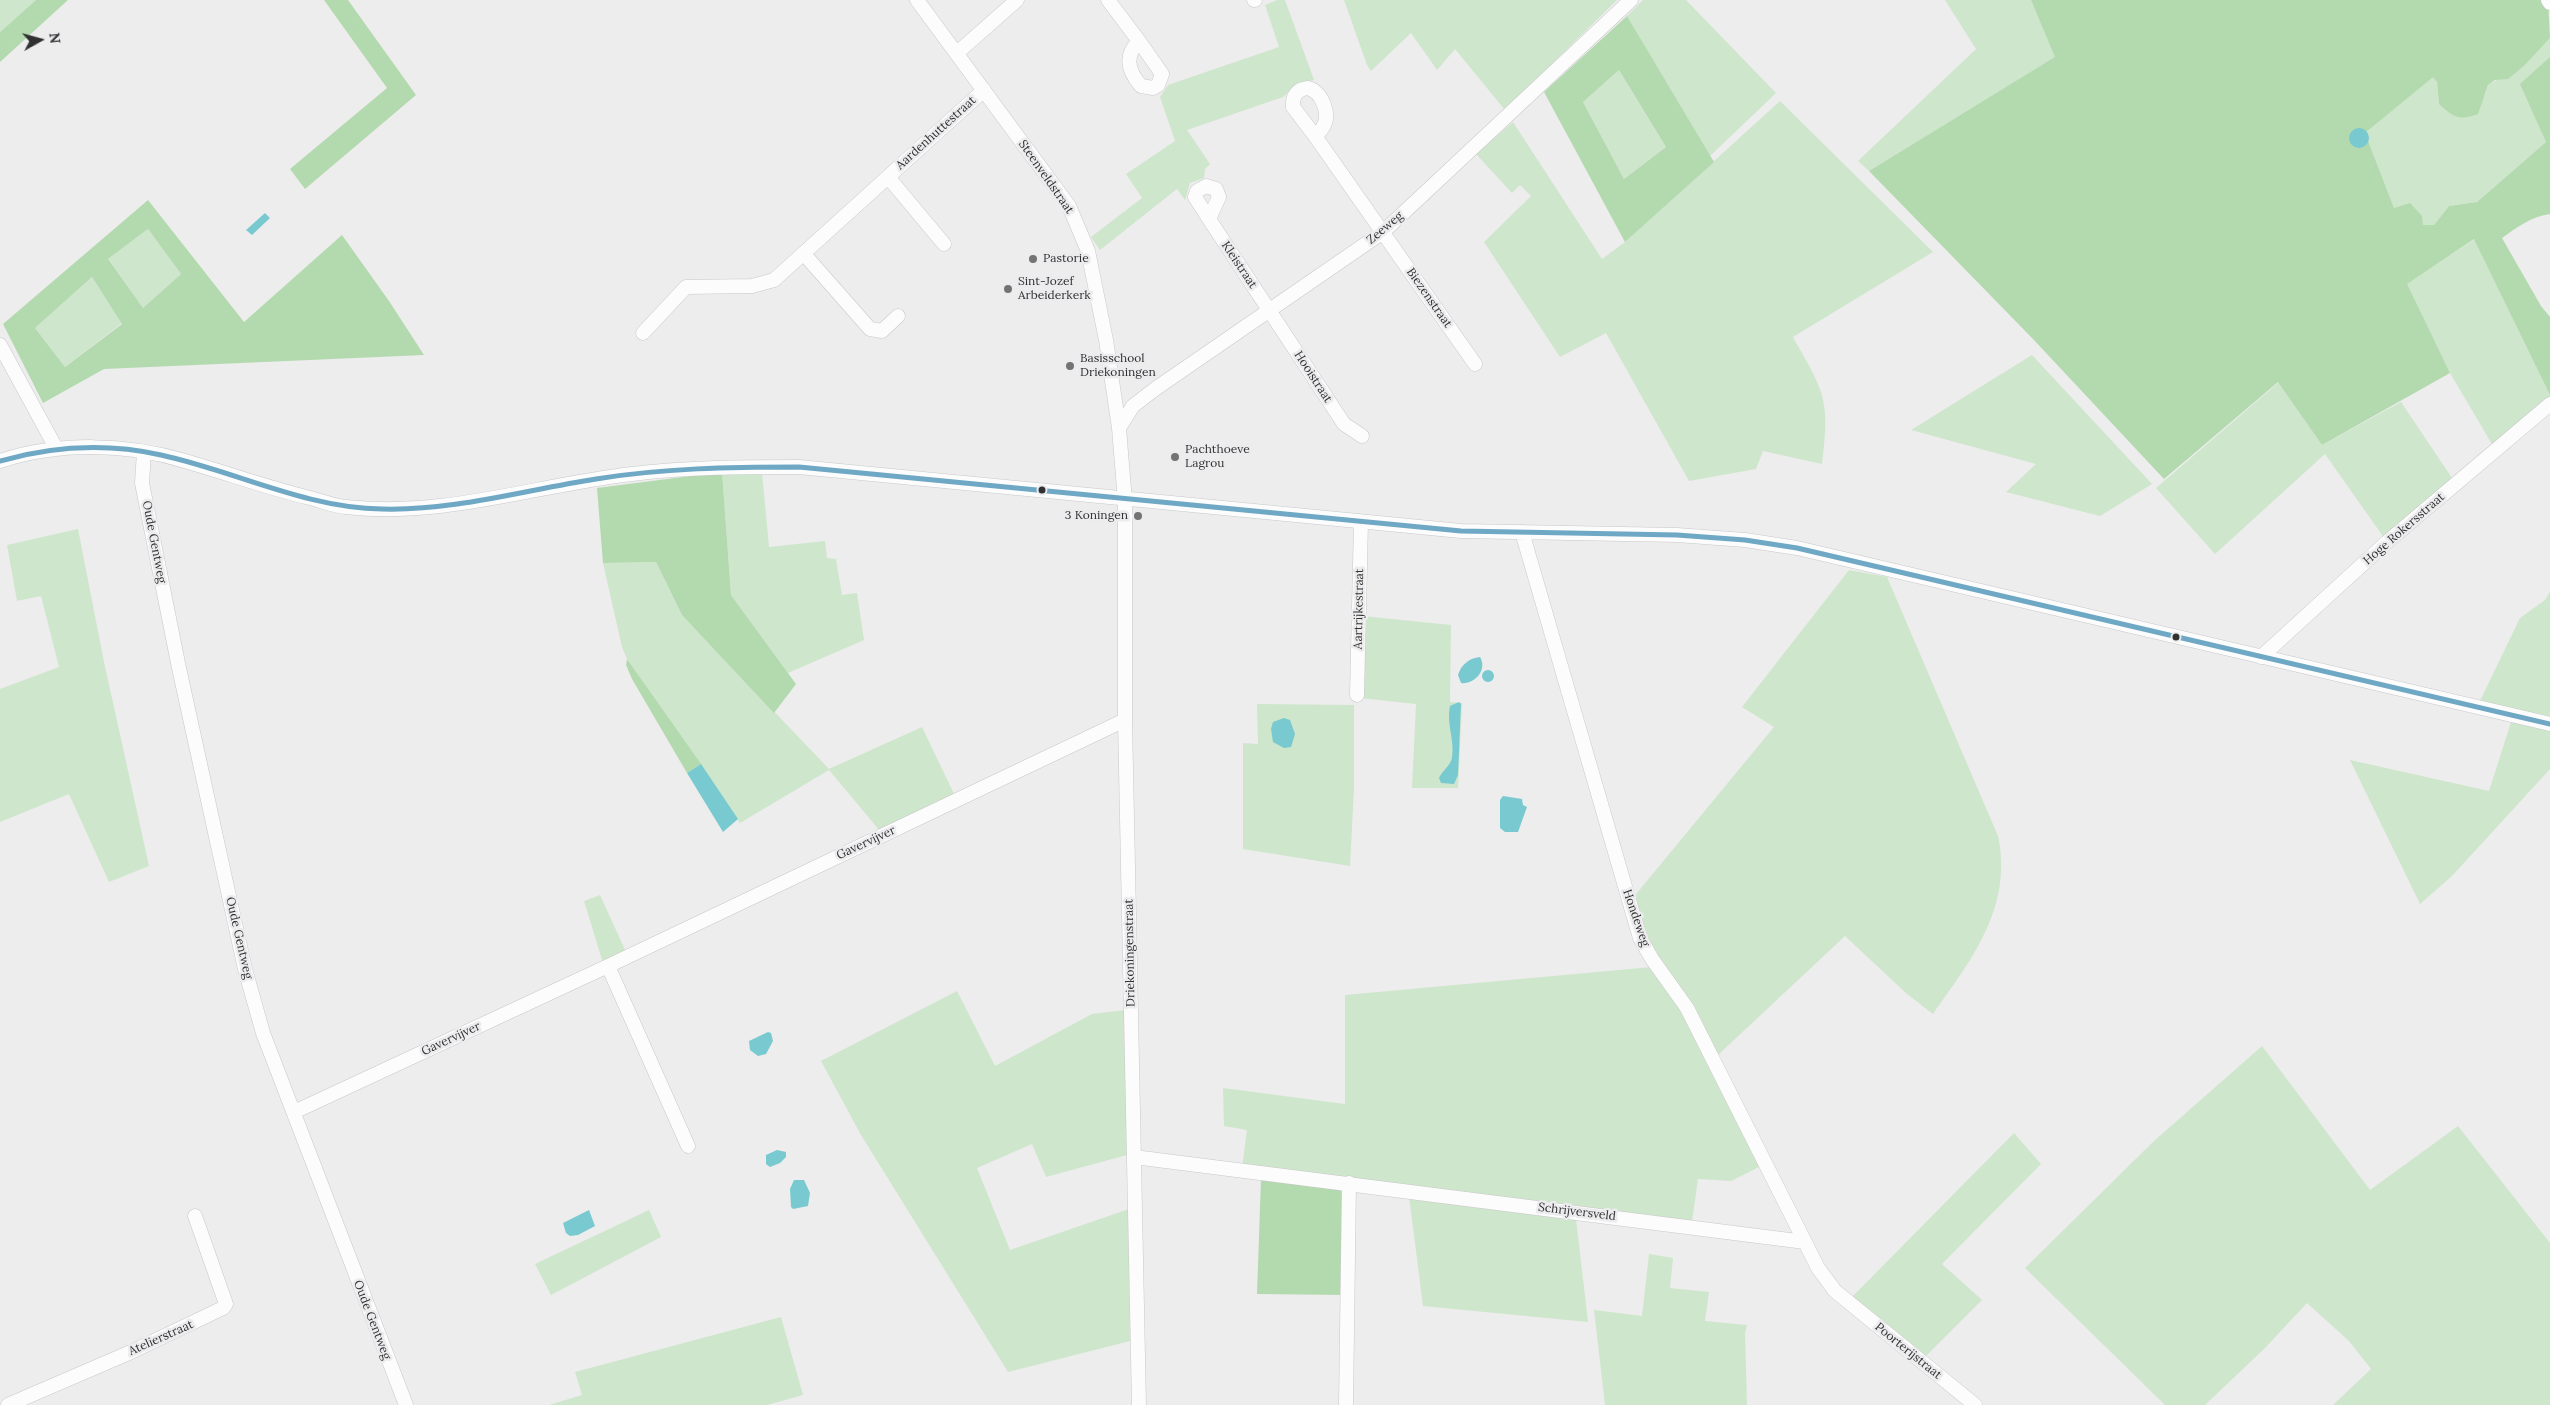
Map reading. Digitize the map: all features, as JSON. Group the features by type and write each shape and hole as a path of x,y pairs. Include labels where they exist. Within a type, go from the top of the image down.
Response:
{"street":[{"name":"Steenveldstraat","path":"918,0 1068,206 1082,235 1088,251 1102,311 1119,428 1125,501"},
{"path":"957,53 1017,0"},
{"path":"1108,0 1139,41"},
{"name":"Zeeweg","path":"1119,428 1133,406 1383,232 1630,0"},
{"name":"Aardenhuttestraat","path":"643,333 686,287 752,286 774,280 984,90"},
{"name":"Biezenstraat","path":"1314,136 1475,364"},
{"name":"Aardenhuttestraat","path":"888,177 944,244"},
{"name":"Kleistraat","path":"1209,219 1270,311"},
{"path":"804,254 870,329 882,331 898,316"},
{"name":"Hooistraat","path":"1270,311 1344,424 1362,436"},
{"path":"0,346 56,448"},
{"name":"Hoge Rokersstraat","path":"2261,657 2387,542 2550,404"},
{"path":"0,461 56,448 104,447 144,452 183,460 263,487 344,507 397,510 470,503 631,474 755,467 800,468 1125,501 1461,531 1677,535 1745,540 1797,548 2550,724"},
{"name":"Oude Gentweg","path":"144,452 141,467 144,493 179,668 245,969 263,1033 406,1405"},
{"name":"Driekoningenstraat","path":"1125,501 1125,720 1139,1405"},
{"name":"Aartrijkestraat","path":"1358,695 1361,522"},
{"name":"Hondeweg","path":"1522,532 1640,938 1652,959 1687,1008 1804,1242 1818,1268 1841,1296"},
{"name":"Gavervijver","path":"294,1112 608,966 1125,720"},
{"path":"608,966 688,1146"},
{"name":"Schrijversveld","path":"1134,1157 1804,1242"},
{"path":"1346,1405 1349,1183"},
{"name":"Atelierstraat","path":"8,1405 140,1348 223,1308 226,1304 222,1288 195,1216"},
{"name":"Poorterijstraat","path":"1841,1296 1975,1405"}],"green space":[{"path":"0,0 36,0 0,32"},
{"path":"36,0 68,0 0,62 0,32"},
{"path":"324,0 348,0 416,95 305,189 290,169 387,88"},
{"path":"1277,0 1285,0 1314,80 1299,83 1283,97 1187,130 1210,164 1205,169 1204,178 1190,183 1185,200 1177,189 1100,250 1091,237 1142,198 1126,174 1175,141 1160,97 1168,85 1279,47 1265,5"},
{"path":"1344,0 1617,0 1505,110 1455,49 1437,70 1411,33 1371,71 1367,65"},
{"path":"1643,0 1686,0 1776,93 1710,156 1627,16"},
{"path":"1945,0 2031,0 2056,57 1869,171 1858,161 1976,49"},
{"path":"2031,0 2548,0 2550,38 2525,65 2508,79 2495,80 2488,85 2478,114 2466,117 2452,115 2439,104 2437,82 2433,77 2365,133 2394,208 2410,203 2422,216 2423,225 2434,225 2449,206 2477,202 2546,142 2520,84 2550,57 2550,214 2531,220 2502,238 2541,306 2550,317 2550,395 2474,239 2407,284 2450,373 2322,445 2278,382 2164,479 2033,339 1869,171 2055,57"},
{"path":"1627,16 1714,162 1625,242 1544,92","holes":["1619,70 1666,147 1624,179 1583,102"]},
{"path":"2550,38 2550,57 2542,65 2536,117 2546,142 2477,202 2449,206 2434,225 2423,225 2394,208 2365,133 2433,76 2437,82 2439,103 2484,97 2488,85 2525,65"},
{"path":"1619,70 1666,147 1624,179 1583,102"},
{"path":"1780,101 1933,252 1793,337 1816,379 1822,396 1825,427 1822,464 1763,451 1756,469 1689,481 1606,333 1560,357 1484,242 1531,196 1520,185 1512,193 1476,154 1513,122 1602,259 1625,242"},
{"path":"148,200 244,322 342,235 389,301 424,355 104,369 43,403 3,324","holes":["148,229 181,274 143,308 108,259","92,277 122,324 65,367 35,328"]},
{"path":"148,229 181,274 143,308 108,259"},
{"path":"2475,239 2550,395 2550,404 2496,451 2450,373 2406,284"},
{"path":"92,277 122,323 65,367 35,328"},
{"path":"2032,355 2152,484 2100,516 2006,492 2036,464 1911,430"},
{"path":"2279,382 2322,445 2401,402 2456,484 2387,542 2325,454 2215,554 2156,488"},
{"path":"722,472 762,473 769,547 825,541 827,558 836,559 842,595 857,593 864,640 788,673 731,595"},
{"path":"722,472 731,595 796,684 774,713 682,615 656,562 603,563 597,488"},
{"path":"78,529 104,662 149,866 109,882 69,794 0,822 0,689 59,667 41,596 17,601 7,545"},
{"path":"656,562 682,615 829,769 922,727 955,796 880,831 829,770 740,823 627,659 622,647 603,563"},
{"path":"1849,570 1887,577 1998,836 2001,862 2000,886 1994,909 1986,931 1975,952 1933,1014 1907,994 1845,936 1718,1055 1689,999 1647,941 1632,899 1774,727 1742,707"},
{"path":"2550,592 2550,769 2452,876 2420,904 2350,760 2489,791 2513,716 2477,707 2520,618 2545,600"},
{"path":"1363,616 1451,625 1450,702 1462,703 1458,788 1412,788 1416,704 1360,698"},
{"path":"627,659 701,764 687,773 632,679 626,665"},
{"path":"1257,704 1354,705 1354,788 1350,866 1243,849 1243,743 1258,744"},
{"path":"600,895 626,952 603,963 584,901"},
{"path":"1652,967 1674,995 1763,1165 1731,1181 1698,1179 1692,1221 1242,1168 1247,1130 1224,1126 1223,1088 1345,1104 1345,995"},
{"path":"957,991 995,1066 1092,1014 1126,1010 1127,1155 1046,1177 1032,1144 977,1168 1010,1250 1129,1209 1130,1341 1008,1372 861,1135 821,1061"},
{"path":"2262,1046 2370,1190 2458,1126 2550,1243 2550,1405 2333,1405 2371,1369 2349,1341 2307,1303 2265,1348 2205,1405 2165,1405 2025,1268 2154,1141"},
{"path":"2014,1133 2041,1164 1942,1264 1982,1300 1923,1359 1851,1298"},
{"path":"1261,1179 1347,1189 1344,1295 1257,1294"},
{"path":"1409,1196 1576,1219 1588,1322 1423,1306"},
{"path":"649,1210 661,1237 551,1295 535,1264"},
{"path":"1649,1254 1673,1258 1670,1288 1709,1292 1705,1321 1747,1325 1745,1333 1747,1405 1605,1405 1594,1310 1642,1316"},
{"path":"781,1317 803,1395 767,1405 549,1405 582,1395 575,1372"}],"water":[{"path":"2359,128 2366,131 2369,138 2366,145 2359,148 2352,145 2349,138 2352,131"},
{"path":"265,213 270,218 252,235 246,230"},
{"path":"1480,657 1482,667 1478,676 1471,682 1461,683 1458,675 1461,668 1469,660"},
{"path":"1490,670 1493,671 1493,681 1486,682 1483,681 1482,674 1483,671"},
{"path":"1459,702 1461,704 1458,775 1454,784 1441,783 1439,778 1450,763 1453,751 1449,719 1450,706"},
{"path":"1284,718 1290,720 1295,734 1291,747 1284,748 1273,742 1271,729 1273,722"},
{"path":"701,764 738,819 723,832 687,773"},
{"path":"1503,796 1522,799 1523,805 1527,807 1518,832 1505,832 1500,828 1500,800"},
{"path":"768,1032 771,1033 773,1041 766,1054 758,1056 750,1050 749,1041"},
{"path":"777,1150 786,1152 786,1157 780,1163 770,1167 766,1164 766,1155"},
{"path":"794,1180 804,1180 810,1193 808,1206 793,1209 791,1207 790,1189"},
{"path":"589,1210 595,1226 578,1235 570,1236 566,1233 563,1223"}],"transit line":[{"path":"0,461 60,449 100,448 141,451 189,462 298,496 353,507 382,509 436,507 646,472 799,467 1461,531 1677,535 1745,540 1797,548 2550,724"}],"place":[{"name":"Pastorie","path":"1033,259"},
{"name":"Sint-Jozef Arbeiderkerk","path":"1008,289"},
{"name":"Basisschool Driekoningen","path":"1070,366"},
{"name":"Pachthoeve Lagrou","path":"1175,457"},
{"name":"3 Koningen","path":"1138,516"}]}
